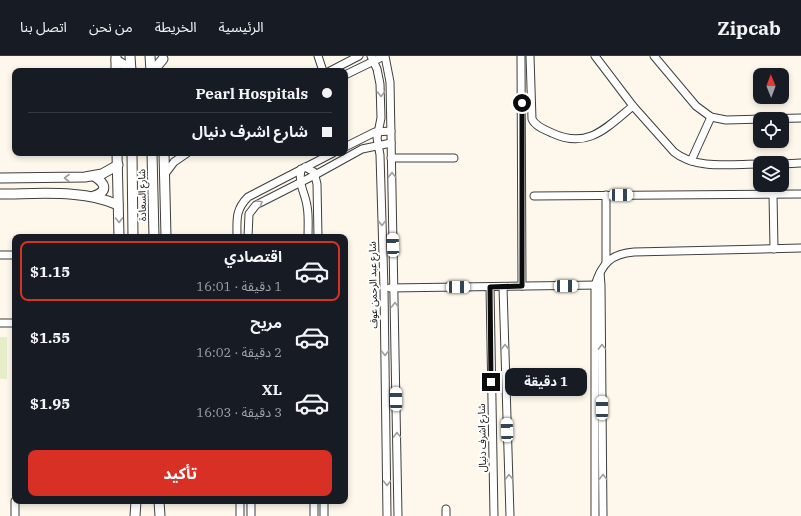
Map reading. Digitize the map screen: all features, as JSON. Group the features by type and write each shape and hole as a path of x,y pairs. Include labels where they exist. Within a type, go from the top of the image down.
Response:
{"street":[{"path":"130,56 131,68"},
{"path":"150,56 152,68"},
{"path":"318,56 322,68"},
{"path":"336,68 359,56"},
{"path":"348,74 373,59 384,56"},
{"name":"شارع عبد الرحمن عوف","path":"384,56 390,82 398,516"},
{"path":"521,56 522,286"},
{"path":"530,56 533,121 548,132 565,138 583,139 601,132 633,106"},
{"path":"595,56 633,106 679,156 691,161 708,164 753,164"},
{"path":"654,56 696,106 711,117 726,120 801,118"},
{"path":"116,58 128,68"},
{"path":"155,68 163,58"},
{"name":"شارع عبد الرحمن عوف","path":"373,59 379,76 381,91 378,146 380,155 384,288 387,516"},
{"path":"521,76 531,76"},
{"path":"522,88 532,88"},
{"path":"691,161 711,117"},
{"path":"348,146 379,131 391,131"},
{"path":"248,234 249,214 256,205 362,149 391,143"},
{"path":"117,156 119,234"},
{"name":"شارع السعادة","path":"132,156 133,234"},
{"name":"شارع السعادة","path":"152,156 154,234"},
{"path":"164,156 166,234"},
{"path":"165,174 174,162 183,156"},
{"path":"237,234 238,210 248,197 327,156"},
{"path":"391,158 454,158"},
{"path":"789,164 801,163"},
{"path":"0,178 76,178 94,176 110,170 118,165"},
{"path":"303,168 311,170 315,175 318,188 318,234"},
{"path":"303,168 300,182 308,208 308,234"},
{"path":"94,176 103,182 104,186 101,194 94,196"},
{"path":"0,194 77,194 94,196 118,205"},
{"path":"773,194 774,249"},
{"path":"534,196 801,194"},
{"path":"606,195 606,263"},
{"path":"237,218 248,220"},
{"path":"595,516 598,285 600,271 606,263 614,256 634,252 801,248"},
{"path":"0,255 12,255"},
{"path":"384,288 598,285"},
{"path":"598,285 603,516"},
{"name":"شارع اشرف دنيال","path":"490,287 494,516"},
{"path":"503,287 510,516"},
{"path":"0,323 12,323"},
{"path":"15,504 15,516"},
{"path":"135,516 136,504"},
{"path":"158,504 160,516"},
{"path":"240,504 240,516"},
{"path":"251,504 251,516"},
{"path":"314,504 314,516"},
{"path":"324,504 324,516"}],"green space":[{"path":"0,337 7,337 7,379 0,379"}],"route":[{"path":"491,382 490,287 522,286 522,103"}]}
